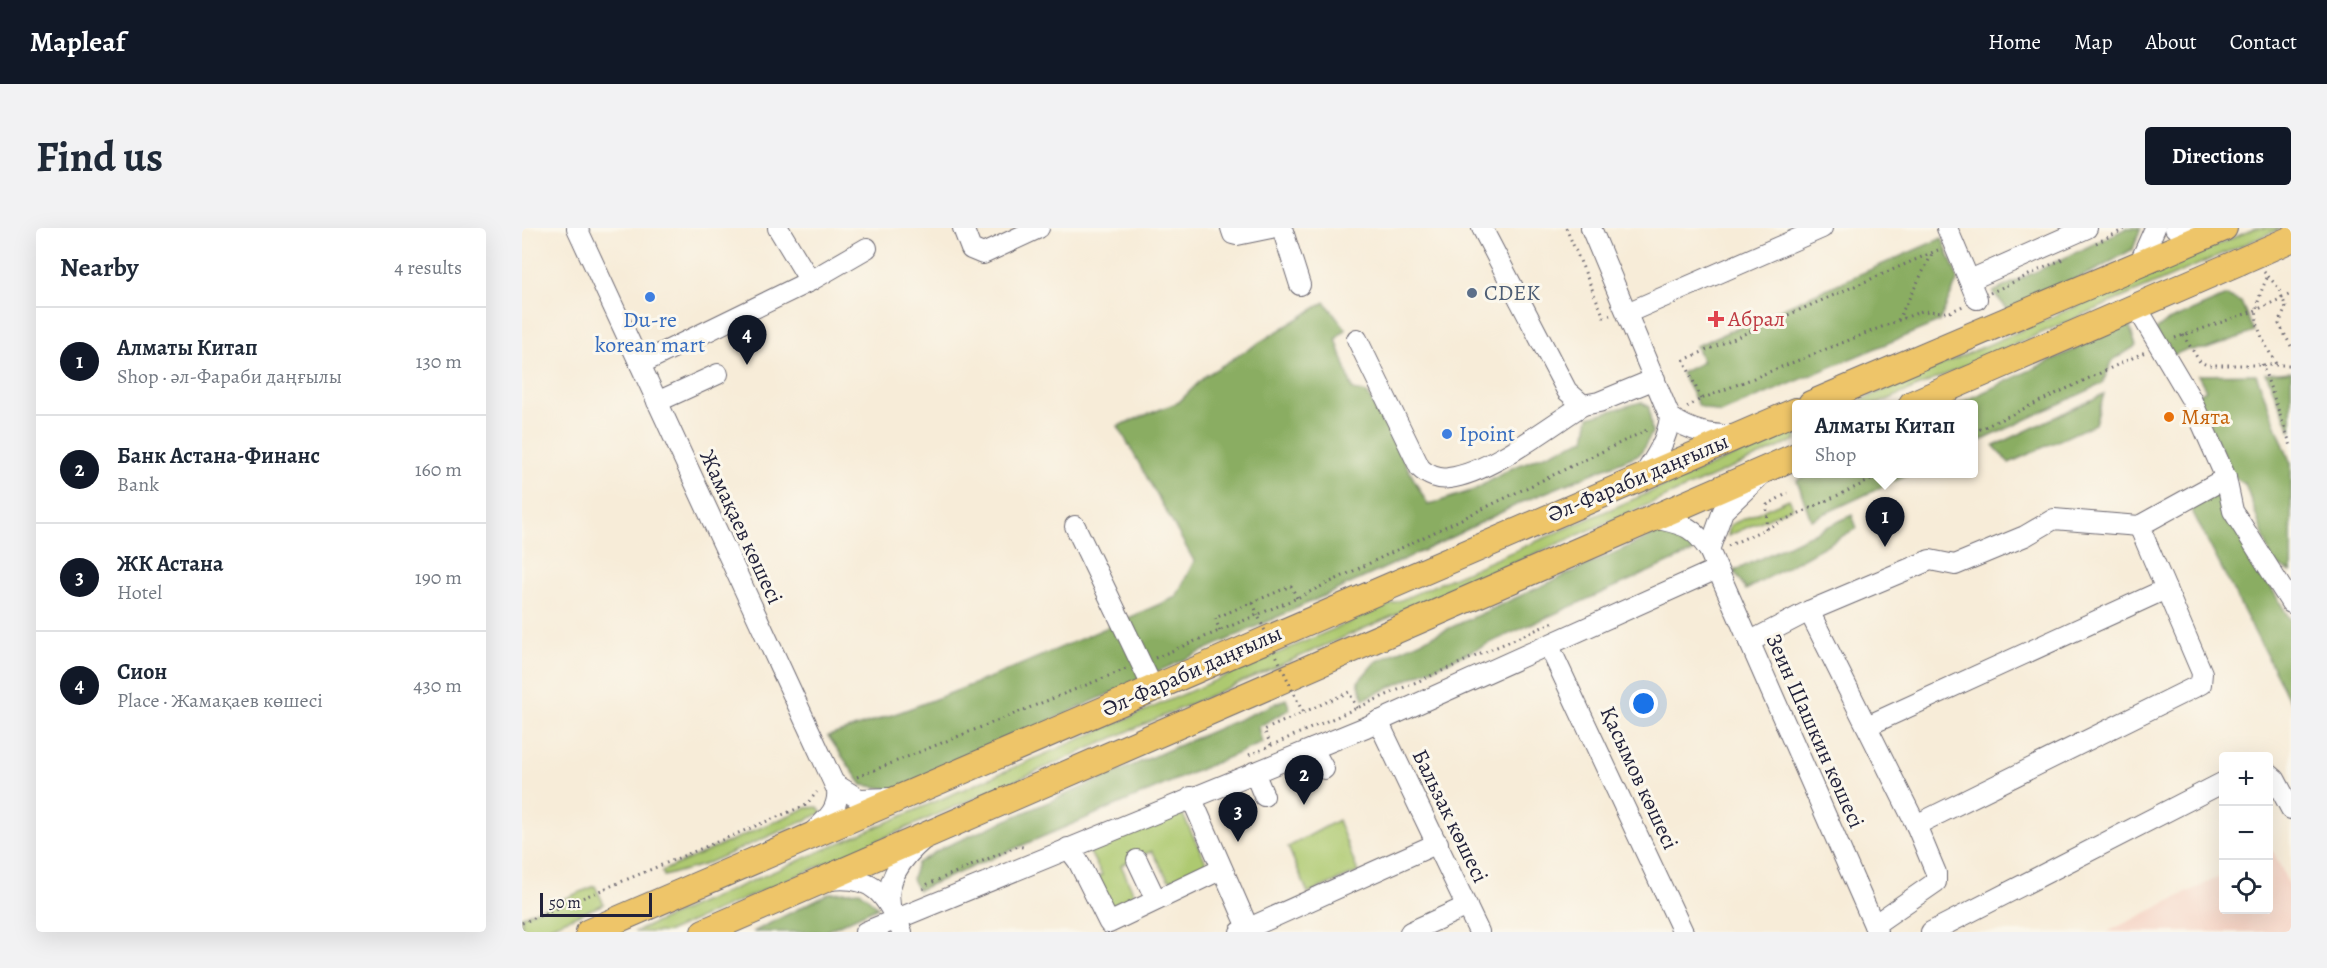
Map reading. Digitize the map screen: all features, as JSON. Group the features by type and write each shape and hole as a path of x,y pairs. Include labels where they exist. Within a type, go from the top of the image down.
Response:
{"main road":[{"path":"1823,400 2217,231"},
{"path":"1923,400 2291,239"},
{"name":"Әл-Фараби даңғылы","path":"589,932 1792,413"},
{"name":"Әл-Фараби даңғылы","path":"814,883 1275,685 1792,458"},
{"path":"704,932 814,883"}],"street":[{"path":"963,228 971,249 983,254 1039,228"},
{"path":"1231,228 1233,234 1237,236 1271,228"},
{"path":"1282,228 1300,285"},
{"path":"1482,228 1567,391 1583,405"},
{"path":"1591,228 1669,417 1668,432 1662,446 1643,476"},
{"path":"1626,311 1822,228"},
{"path":"2139,264 2155,228"},
{"path":"2175,228 2217,231"},
{"name":"Жамақаев көшесі","path":"584,230 602,281 657,402 843,781 835,810 807,838"},
{"path":"785,231 810,281"},
{"path":"1950,236 1977,299"},
{"path":"1970,280 2087,238"},
{"path":"640,364 810,281 867,248"},
{"path":"2136,306 2191,399 2226,478 2233,511 2291,603"},
{"path":"1357,339 1420,468 1434,476 1449,478 1472,472 1495,461 1583,405 1599,402 1655,379"},
{"path":"657,402 718,375"},
{"path":"1669,417 1682,426 1698,432 1740,435"},
{"path":"1716,549 1723,511 1766,470"},
{"path":"1749,642 1809,611 1930,560 1955,566 2025,536 2054,519 2139,526 2226,478"},
{"name":"Зеин Шашкин көшесі","path":"1654,518 1690,528 1716,549 1718,569 1875,928"},
{"path":"1075,526 1153,688"},
{"path":"1916,825 2201,684 2202,673 2139,526"},
{"path":"865,932 1191,797 1247,766 1313,749 1718,569"},
{"path":"1867,726 2166,589"},
{"path":"1809,611 1916,825 1936,873 1936,882 1875,928"},
{"name":"Қасымов көшесі","path":"1549,646 1683,932"},
{"name":"Бальзак көшесі","path":"1378,721 1479,932"},
{"path":"1313,749 1324,769"},
{"path":"1247,766 1264,796"},
{"path":"2273,777 2291,808"},
{"path":"843,781 859,799 873,800 904,796"},
{"path":"1931,932 2219,784"},
{"path":"1191,797 1246,931 1438,843"},
{"path":"896,919 889,890 896,870 918,844 933,831"},
{"path":"1068,848 1078,861 1109,923 1222,869"},
{"path":"1137,860 1156,900"},
{"path":"814,883 833,879 860,881 878,890 896,919"},
{"path":"1410,932 1467,906"}],"path":[{"path":"1566,228 1604,317 1626,311"},
{"path":"2087,238 2127,228"},
{"path":"1701,399 1684,360 1932,252 1950,236"},
{"path":"1897,321 1932,252"},
{"path":"843,781 864,776 1258,616 1669,417 1701,399 1923,311 1950,312 2067,257"},
{"path":"2264,272 2267,278 2278,287 2286,307 2279,324 2291,346"},
{"path":"2267,278 2254,311 2261,337 2277,366"},
{"path":"1978,430 2183,335 2254,311 2291,294"},
{"path":"2183,335 2200,362 2207,365 2291,365"},
{"path":"2262,364 2291,446"},
{"path":"1716,549 1766,529 1875,478"},
{"path":"1766,529 1767,505 1788,493"},
{"path":"1220,631 1215,618 1292,586 1297,598"},
{"path":"1253,603 1304,713"},
{"path":"1247,766 1272,745 1563,618"},
{"path":"1272,745 1264,730 1349,692 1357,708"},
{"path":"522,923 806,805 816,792"},
{"path":"921,892 927,884 1018,846 1034,850 1039,861"}],"shaded area":[{"path":"2273,851 2291,890 2291,932 2107,932 2219,877 2219,914 2273,914"}],"green space":[{"path":"2127,228 2141,228 2133,249 2098,269 2008,310 1993,292"},
{"path":"2256,228 2282,228 1887,400 1861,400"},
{"path":"1942,238 1958,279 1939,322 1720,413 1699,406 1681,373 1703,362 1696,346"},
{"path":"2226,296 2241,302 2254,332 2207,349 2185,350 2167,358 2156,330 2166,322"},
{"path":"1325,302 1346,329 1336,339 1353,390 1367,393 1428,505 1474,490 1512,468 1585,439 1589,417 1641,402 1649,407 1652,433 1640,454 1520,503 1442,542 898,790 862,785 828,736 960,689 1176,597 1194,561 1118,426 1179,402 1205,376"},
{"path":"2129,324 2136,346 2113,360 2102,384 1978,442 1978,400 1967,400"},
{"path":"2291,371 2291,431 2266,373"},
{"path":"2256,374 2291,464 2291,572 2273,563 2245,484 2235,478 2195,396 2206,390 2198,375"},
{"path":"2104,394 2095,424 2009,463 1994,446"},
{"path":"1792,431 1792,442 668,932 634,932"},
{"path":"1802,478 1901,478 1811,520 1797,480"},
{"path":"2222,486 2228,515 2291,621 2291,703 2189,505"},
{"path":"1789,499 1793,507 1728,536 1730,525"},
{"path":"1852,515 1857,528 1746,590 1734,571"},
{"path":"1671,527 1697,544 1693,552 1364,699 1358,682 1375,662"},
{"path":"1286,699 1290,709 1258,727 1262,743 918,890 912,879 917,863 942,848"},
{"path":"818,807 822,813 703,865 664,876 662,871 806,808"},
{"path":"1179,807 1207,864 1204,868 1175,881 1168,879 1152,851 1121,865 1133,892 1133,901 1116,912 1112,910 1094,880 1102,875 1088,849"},
{"path":"1338,820 1358,872 1308,893 1288,847"},
{"path":"595,886 604,904 536,932 522,932 522,916"},
{"path":"860,891 878,907 824,932 753,932 829,893"}],"place":[{"name":"CDEK","path":"1472,293"},
{"name":"Du-re korean mart","path":"650,297"},
{"name":"Абрал","path":"1716,319"},
{"name":"Сион","path":"747,365"},
{"name":"Мята","path":"2169,417"},
{"name":"Ipoint","path":"1447,434"},
{"name":"Алматы Китап","path":"1885,547"},
{"name":"Банк Астана-Финанс","path":"1304,805"},
{"name":"ЖК Астана","path":"1238,842"}]}
